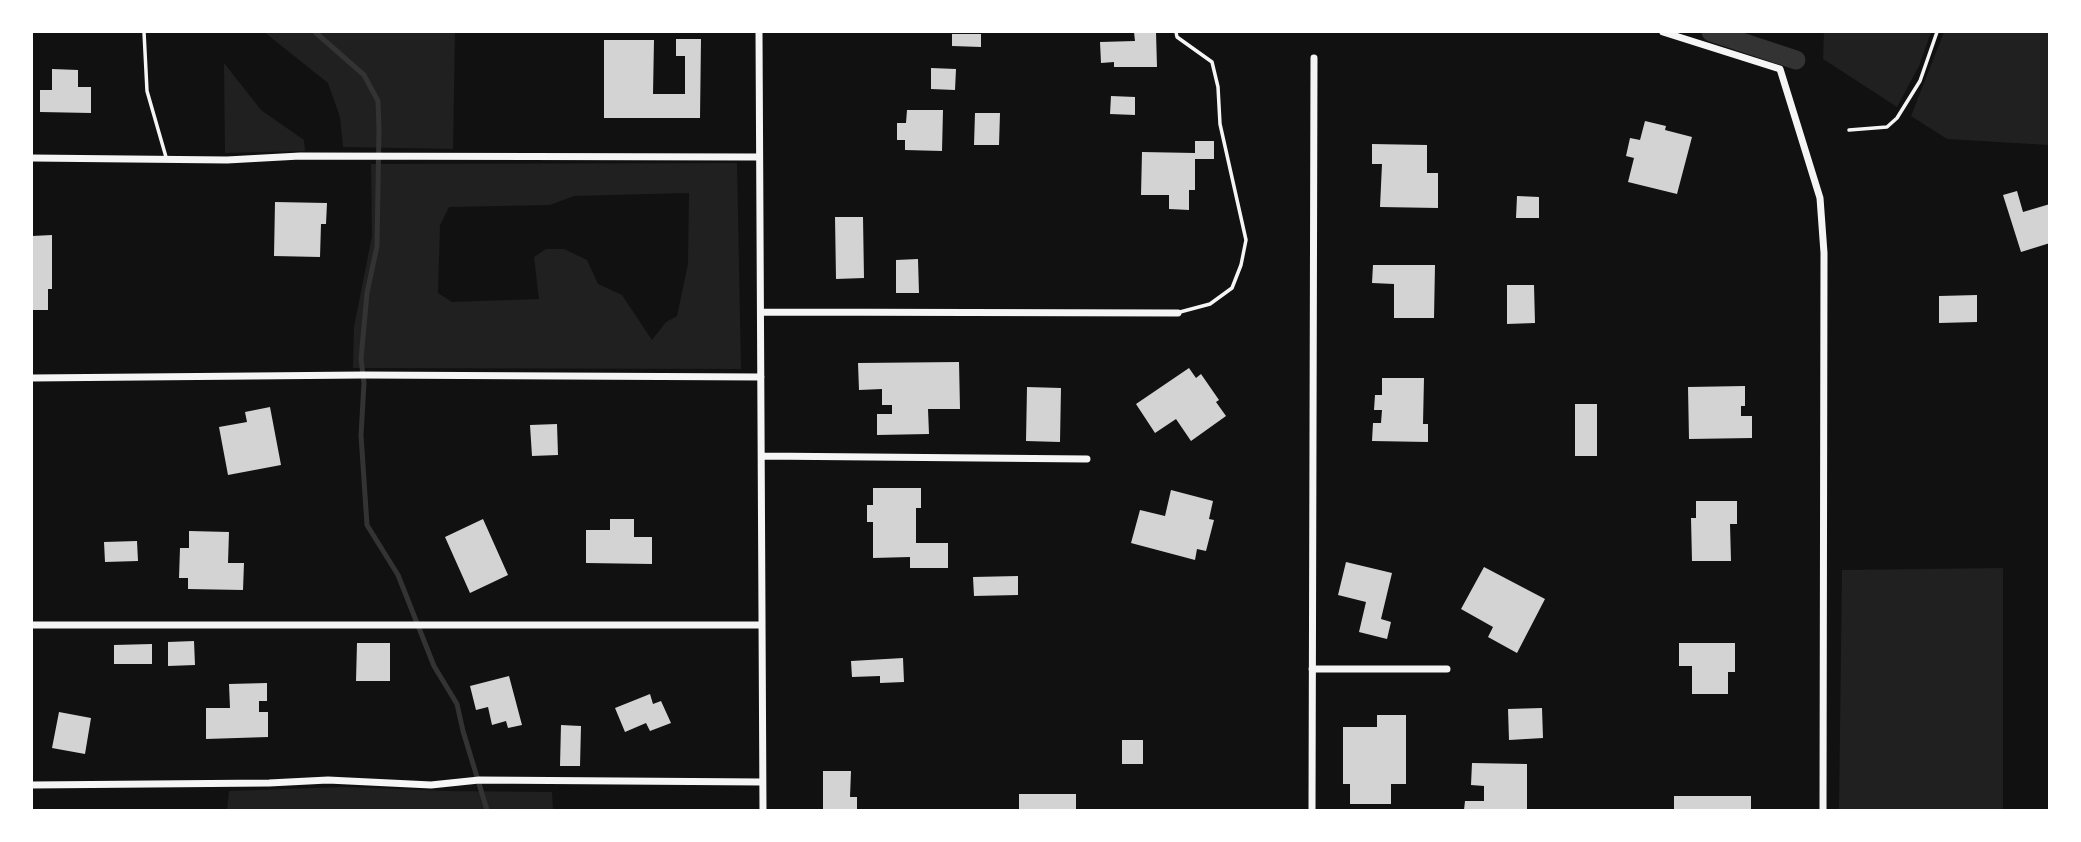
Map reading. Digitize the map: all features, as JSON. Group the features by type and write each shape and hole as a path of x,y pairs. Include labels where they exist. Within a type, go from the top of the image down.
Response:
{"street":[{"path":"759,32 763,810"},
{"path":"1663,32 1780,69 1821,198 1824,254 1823,810"},
{"path":"1312,810 1314,58"},
{"path":"32,158 226,160 300,156 759,157"},
{"path":"761,312 1178,313"},
{"path":"32,378 363,375 761,377"},
{"path":"762,456 1087,459"},
{"path":"32,625 762,625"},
{"path":"1312,668 1447,668"},
{"path":"32,785 269,783 328,779 431,785 479,780 762,782"}],"lane":[{"path":"144,32 148,90 167,159"},
{"path":"1176,32 1177,37 1212,62 1218,87 1220,124 1246,240 1241,265 1232,288 1210,304 1178,313"},
{"path":"1849,130 1887,127 1898,118 1920,81 1937,32"}],"shaded area":[{"path":"264,32 455,32 453,149 343,147 340,117 328,83"},
{"path":"1824,32 1931,32 1919,66 1897,107 1823,59"},
{"path":"1944,32 2049,32 2049,145 1947,139 1911,116"},
{"path":"224,63 261,110 304,140 305,151 225,153"},
{"path":"737,163 741,369 353,368 354,327 372,236 371,164","holes":["689,193 688,264 677,316 666,322 652,340 622,295 598,284 587,260 564,249 546,249 534,257 539,299 452,302 438,293 440,225 449,207 550,205 574,196"]},
{"path":"2003,568 2003,810 1839,810 1842,570"},
{"path":"344,787 552,792 553,810 227,810 229,791"}],"building":[{"path":"1134,32 1156,32 1157,67 1114,67 1114,62 1101,63 1100,42 1135,41"},
{"path":"952,34 981,34 981,47 952,46"},
{"path":"676,39 701,39 700,118 604,118 604,40 654,40 653,94 685,94 685,56 676,56"},
{"path":"931,68 956,69 955,90 931,89"},
{"path":"52,69 78,70 78,87 91,87 91,113 40,112 40,90 52,90"},
{"path":"1111,96 1135,97 1135,115 1110,114"},
{"path":"907,110 943,110 942,151 905,150 905,140 897,140 897,123 906,123"},
{"path":"975,113 1000,113 999,145 974,145"},
{"path":"1645,121 1692,137 1677,194 1628,182 1634,158 1626,156 1630,138 1640,140"},
{"path":"1195,141 1214,141 1214,159 1195,159 1195,190 1189,190 1189,210 1169,209 1169,195 1141,195 1142,152 1195,153"},
{"path":"1372,144 1427,145 1427,173 1438,173 1438,208 1380,207 1382,164 1372,164"},
{"path":"2017,191 2023,212 2050,204 2050,243 2021,252 2003,195"},
{"path":"1517,196 1539,197 1539,218 1516,218"},
{"path":"275,202 327,203 326,224 321,224 320,257 274,256"},
{"path":"835,217 863,217 864,278 836,279"},
{"path":"52,235 52,289 48,289 48,310 32,310 32,236"},
{"path":"918,259 919,293 896,293 896,260"},
{"path":"1373,265 1435,265 1434,318 1394,318 1394,284 1372,283"},
{"path":"1507,285 1534,285 1535,323 1507,324"},
{"path":"1977,295 1977,322 1939,323 1939,296"},
{"path":"959,362 960,409 928,409 929,434 877,435 877,414 892,414 892,405 882,405 882,389 859,390 858,363"},
{"path":"1189,368 1196,378 1201,374 1219,400 1216,402 1226,416 1191,441 1176,419 1155,433 1136,404"},
{"path":"1382,378 1424,378 1423,424 1428,424 1428,442 1372,441 1373,423 1381,423 1382,410 1374,410 1375,395 1382,395"},
{"path":"1745,386 1745,406 1741,406 1741,416 1752,416 1752,438 1689,439 1688,387"},
{"path":"1027,387 1061,388 1060,442 1026,441"},
{"path":"1575,404 1597,404 1597,456 1575,456"},
{"path":"270,407 281,465 228,475 219,427 247,422 245,412"},
{"path":"557,424 558,455 532,456 530,425"},
{"path":"873,488 921,488 921,508 916,508 916,543 948,543 948,568 910,568 910,557 873,558 873,522 867,522 867,505 873,505"},
{"path":"1171,490 1213,501 1209,519 1214,520 1206,551 1197,549 1195,560 1131,543 1140,510 1165,516"},
{"path":"1696,501 1737,501 1737,524 1730,524 1731,561 1692,561 1691,518 1696,518"},
{"path":"483,519 508,575 470,593 445,537"},
{"path":"610,519 634,519 634,537 652,537 652,564 586,563 586,530 610,530"},
{"path":"189,531 229,532 228,563 244,563 243,590 188,589 188,578 179,578 180,548 189,548"},
{"path":"137,541 138,561 105,562 104,542"},
{"path":"1346,562 1392,573 1381,619 1391,622 1387,639 1359,632 1366,602 1338,595"},
{"path":"1484,567 1545,599 1517,653 1488,637 1493,627 1461,609"},
{"path":"1018,576 1018,595 974,596 973,577"},
{"path":"194,641 195,665 168,666 168,642"},
{"path":"357,643 390,643 390,681 356,681"},
{"path":"1679,643 1735,643 1735,672 1728,672 1728,694 1692,694 1692,666 1679,666"},
{"path":"152,644 152,664 114,664 114,645"},
{"path":"903,658 904,682 880,683 880,676 852,677 851,661"},
{"path":"509,676 522,725 508,728 506,721 492,725 488,707 476,710 470,686"},
{"path":"267,683 267,701 259,701 259,712 268,712 268,737 206,739 206,708 230,708 229,684"},
{"path":"650,694 653,704 661,701 671,723 650,731 646,723 625,732 615,708"},
{"path":"1542,708 1543,738 1509,740 1508,709"},
{"path":"59,712 91,718 85,754 52,748"},
{"path":"1377,715 1406,715 1406,784 1391,784 1391,804 1350,804 1350,784 1343,784 1343,727 1377,727"},
{"path":"561,725 581,726 580,766 560,766"},
{"path":"1122,740 1143,740 1143,764 1122,764"},
{"path":"1472,763 1527,764 1527,810 1464,810 1465,801 1484,801 1484,786 1471,785"},
{"path":"823,771 851,771 850,797 857,797 857,810 823,810"},
{"path":"1019,794 1076,794 1076,810 1019,810"},
{"path":"1674,796 1751,796 1751,810 1674,810"}],"waterway":[{"path":"315,32 364,75 378,101 377,246 367,293 361,359 364,383 361,435 367,525 398,575 434,666 457,704 487,810"},
{"path":"1711,32 1796,60"}]}
